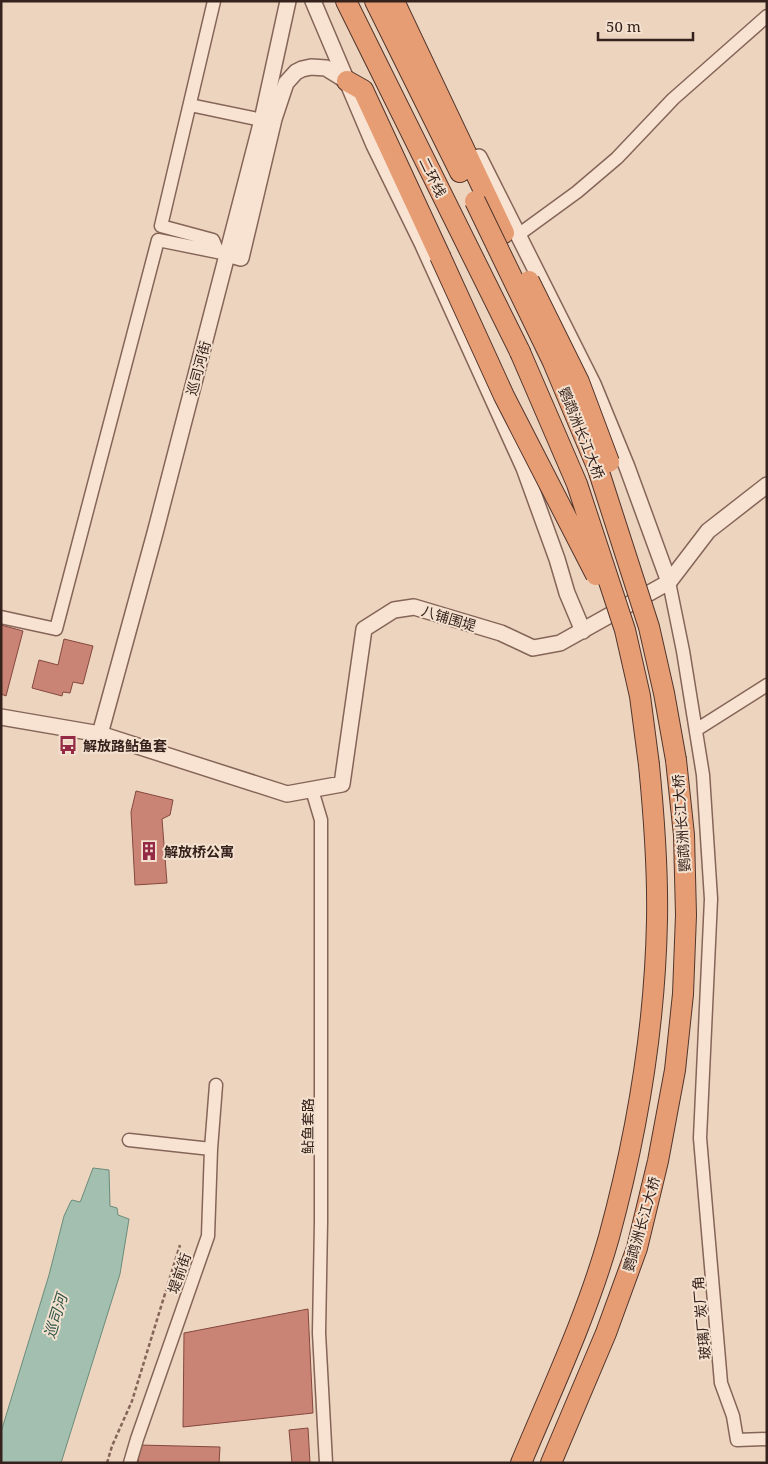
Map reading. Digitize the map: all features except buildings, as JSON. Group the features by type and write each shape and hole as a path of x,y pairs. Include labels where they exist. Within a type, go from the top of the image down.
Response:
{"highway":[{"name":"二环线","path":"346,1 520,352"},
{"name":"二环线","path":"375,1 475,201"},
{"path":"394,1 511,234 579,382 620,491 641,600"},
{"path":"347,81 363,90 504,396 625,630"},
{"name":"鹦鹉洲长江大桥","path":"475,201 553,362 598,469 641,600 664,693 676,760 682,816 686,915 683,994 675,1070 658,1162 637,1248 606,1333 551,1463"},
{"name":"鹦鹉洲长江大桥","path":"520,352 577,484 625,630 640,696 649,765 656,839 657,919 653,994 645,1069 630,1149 608,1238 580,1322 521,1463"}],"street":[{"path":"214,1 161,226 213,240 222,253"},
{"name":"巡司河街","path":"100,734 152,543 222,253 262,120 288,1"},
{"path":"313,1 374,145 422,243 524,468 557,559 567,593 583,631"},
{"path":"401,1 511,234 593,384 627,467 669,582 696,730 767,685"},
{"path":"511,234 577,192 617,158 673,99 767,16"},
{"path":"1,617 56,629 158,240 241,258 274,119 286,83 296,72 311,67 326,68 347,81"},
{"path":"190,105 262,120"},
{"name":"八铺围堤","path":"1,717 100,734 287,794 342,784 364,629 394,610 414,607 501,633 532,648 560,643 669,582 708,531 767,485"},
{"name":"玻璃厂炭厂角","path":"696,730 703,775 711,899 700,1138 721,1382 733,1416 737,1440 767,1439"},
{"name":"鲇鱼套路","path":"312,790 321,820 322,1222 319,1333 326,1463"},
{"name":"堤前街","path":"130,1463 136,1438 208,1236 211,1148 216,1085"},
{"path":"129,1140 211,1148"}],"path":[{"path":"107,1463 112,1446 132,1401 180,1245"}],"water":[{"name":"巡司河","path":"93,1168 109,1170 110,1206 117,1208 118,1215 129,1219 120,1274 61,1463 1,1463 1,1432 49,1275 64,1216 72,1200 80,1202"}],"place":[{"name":"解放路鲇鱼套","path":"68,745"},
{"name":"解放桥公寓","path":"149,851"}]}
